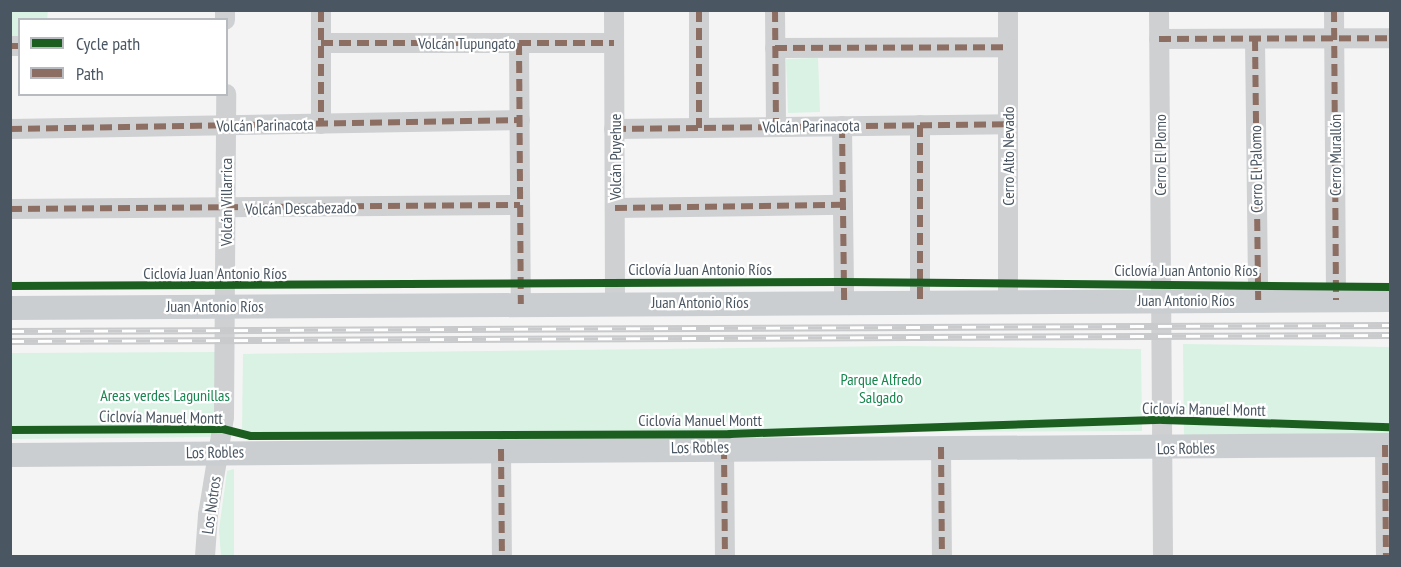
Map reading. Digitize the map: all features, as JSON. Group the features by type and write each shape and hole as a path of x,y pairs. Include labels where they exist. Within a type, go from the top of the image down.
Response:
{"main road":[{"name":"Juan Antonio Ríos","path":"10,308 1390,300"},
{"name":"Los Robles","path":"10,455 724,447 1163,448 1388,445"}],"street":[{"path":"321,10 321,124"},
{"name":"Volcán Puyehue","path":"614,10 615,303"},
{"path":"699,10 699,128"},
{"path":"774,10 776,127"},
{"name":"Cerro Alto Nevado","path":"1008,10 1008,302"},
{"name":"Cerro El Plomo","path":"1159,10 1163,556"},
{"name":"Cerro Murallón","path":"1334,10 1336,300"},
{"path":"1159,39 1390,38"},
{"name":"Cerro El Palomo","path":"1255,39 1258,300"},
{"name":"Volcán Tupungato","path":"321,43 614,43"},
{"path":"519,43 521,304"},
{"path":"775,48 1008,46"},
{"name":"Volcán Villarrica","path":"225,382 226,96"},
{"name":"Volcán Parinacota","path":"10,129 520,120"},
{"name":"Volcán Parinacota","path":"614,129 1008,123"},
{"path":"920,125 920,302"},
{"path":"842,126 844,302"},
{"name":"Volcán Descabezado","path":"10,209 520,205"},
{"path":"615,208 843,205"},
{"name":"Los Notros","path":"205,556 207,515 219,452 225,382"},
{"path":"1386,556 1388,445"},
{"path":"724,447 725,556"},
{"path":"941,447 942,556"},
{"path":"501,450 502,556"}],"green space":[{"path":"10,11 48,11 47,18 18,18 18,41 11,41"},
{"path":"818,58 820,112 788,113 786,59"},
{"path":"1183,344 1390,347 1390,437 1184,439"},
{"name":"Parque Alfredo Salgado","path":"902,346 1141,349 1142,431 242,434 243,354"},
{"name":"Areas verdes Lagunillas","path":"219,352 213,437 11,439 10,353"},
{"path":"234,469 234,556 221,556 219,530 227,471"}],"railway":[{"path":"10,331 1390,325"},
{"path":"10,341 1390,335"}],"marked path":[{"path":"321,10 321,124"},
{"path":"699,10 699,128"},
{"path":"775,10 776,127"},
{"path":"1334,10 1336,300"},
{"path":"1159,39 1390,38"},
{"path":"1255,39 1258,300"},
{"path":"321,43 614,43"},
{"path":"519,43 521,304"},
{"path":"10,46 18,46"},
{"path":"775,48 1008,47"},
{"path":"10,129 520,120"},
{"path":"614,129 1008,124"},
{"path":"920,125 920,302"},
{"path":"842,126 844,302"},
{"path":"10,209 520,205"},
{"path":"615,208 843,205"},
{"path":"1385,445 1386,556"},
{"path":"724,447 725,556"},
{"path":"941,447 942,556"},
{"path":"501,449 502,556"}],"cycle path":[{"name":"Ciclovía Juan Antonio Ríos","path":"10,286 843,282 1390,287"},
{"name":"Ciclovía Manuel Montt","path":"10,430 223,429 251,436 730,434 1163,420 1390,427"}]}
